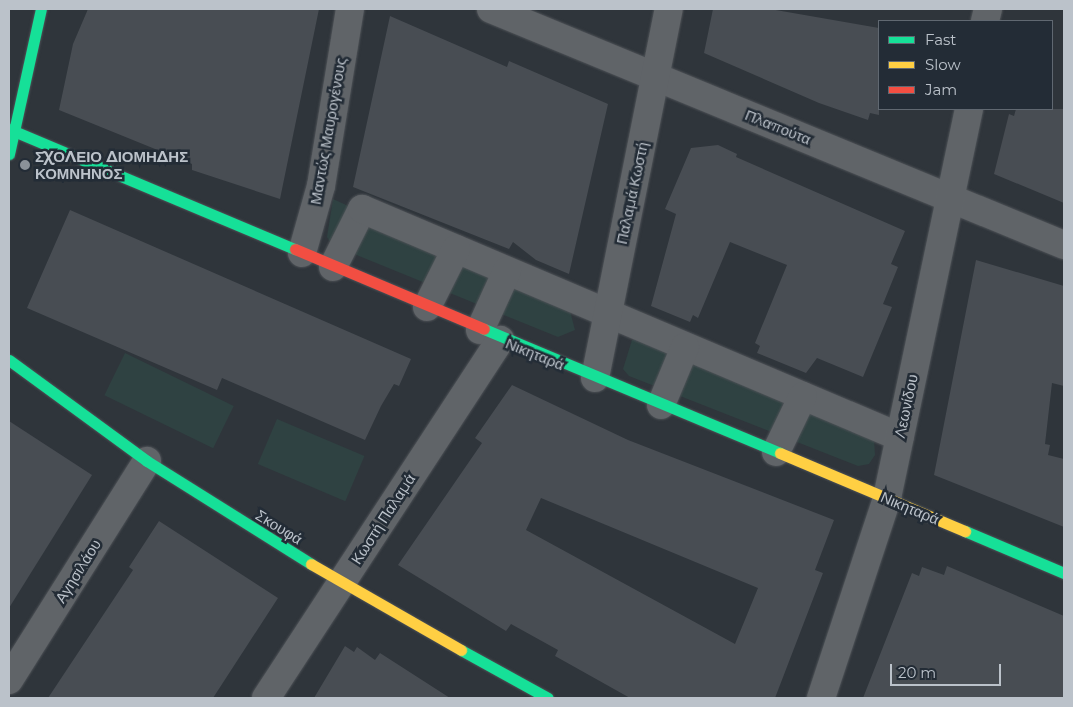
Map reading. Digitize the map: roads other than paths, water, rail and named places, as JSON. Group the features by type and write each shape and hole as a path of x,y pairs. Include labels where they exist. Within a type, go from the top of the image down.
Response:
{"street":[{"path":"9,154 41,9"},
{"name":"Μαντώς Μαυρογένους","path":"302,253 321,186 350,9"},
{"name":"Πλαπούτα","path":"491,9 1064,245"},
{"name":"Παλαμά Κωστή","path":"595,378 669,9"},
{"name":"Λεωνίδου","path":"821,698 887,498 952,198 969,110"},
{"name":"Νικηταρά","path":"13,130 490,335 1064,573"},
{"path":"333,267 362,209 900,437"},
{"path":"427,307 456,249"},
{"name":"Κωστή Παλαμά","path":"266,698 341,583 490,335 507,271"},
{"path":"661,405 685,347"},
{"name":"Σκουφά","path":"9,360 147,461 341,583 548,698"},
{"path":"776,452 804,396"},
{"name":"Αγησιλάου","path":"9,680 147,461"}],"place":[{"name":"ΣΧΟΛΕΙΟ ΔΙΟΜΗΔΗΣ ΚΟΜΝΗΝΟΣ","path":"25,165"}]}
